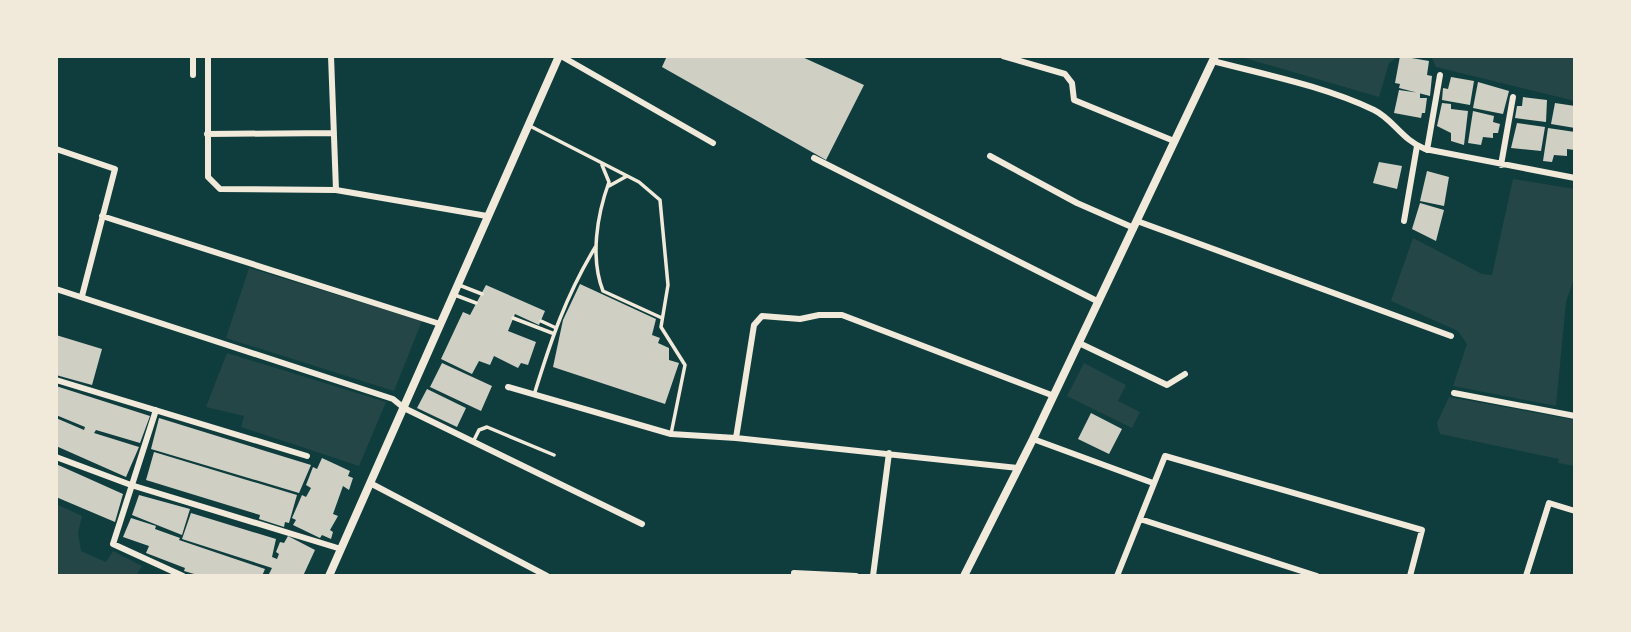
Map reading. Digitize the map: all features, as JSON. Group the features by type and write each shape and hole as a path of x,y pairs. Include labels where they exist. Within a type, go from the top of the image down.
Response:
{"street":[{"path":"193,56 193,75"},
{"path":"208,56 208,177 220,189 336,190 487,215"},
{"path":"331,56 336,190"},
{"path":"329,576 487,215 560,56 713,143"},
{"path":"1003,56 1065,74 1072,83 1074,100 1174,141"},
{"path":"964,576 1054,396 1214,59 1294,82 1376,111 1409,143 1427,150 1575,178"},
{"path":"1427,150 1440,75"},
{"path":"1501,165 1513,97"},
{"path":"207,134 334,134"},
{"path":"1404,221 1417,146"},
{"path":"56,149 115,169 82,296"},
{"path":"990,156 1077,203 1451,335"},
{"path":"814,158 1099,302"},
{"path":"102,216 440,324"},
{"path":"56,289 393,399 404,408 642,524"},
{"path":"736,438 754,326 762,316 800,319 819,314 842,315 1054,396"},
{"path":"1079,343 1167,385 1185,374"},
{"path":"56,380 307,456"},
{"path":"508,387 671,434 890,453 1019,468"},
{"path":"1454,393 1575,416"},
{"path":"156,410 113,544 183,576"},
{"path":"1033,439 1153,483"},
{"path":"873,576 890,453"},
{"path":"1116,576 1165,456 1422,530 1410,576"},
{"path":"56,457 131,485 341,550"},
{"path":"370,483 547,576"},
{"path":"1526,576 1549,503 1575,511"},
{"path":"1140,520 1317,576"},
{"path":"794,573 856,576"}],"lane":[{"path":"528,125 627,176 660,200 668,285 661,327 685,365 671,434"},
{"path":"601,163 609,182 602,202 597,276 603,291 662,318"},
{"path":"607,187 627,176"},
{"path":"534,395 554,327 580,272 597,245"},
{"path":"457,285 482,294"},
{"path":"453,294 476,303"},
{"path":"513,318 552,333"},
{"path":"541,321 554,327"},
{"path":"474,440 479,430 487,428 554,455"}],"shaded area":[{"path":"1238,56 1400,56 1389,63 1379,97"},
{"path":"1431,56 1575,56 1575,101 1436,67"},
{"path":"1513,179 1575,189 1575,275 1566,302 1556,406 1453,386 1467,344 1458,331 1391,301 1413,238 1482,274 1492,275"},
{"path":"249,268 422,321 394,391 226,338"},
{"path":"227,353 386,402 359,466 241,427 244,416 206,407"},
{"path":"1084,363 1126,385 1118,401 1140,412 1132,428 1067,396"},
{"path":"1449,397 1575,420 1575,466 1558,463 1559,459 1440,434 1437,423"},
{"path":"56,504 82,516 78,533 81,551 106,562 113,551 142,566 136,576 56,576"}],"building":[{"path":"667,56 800,56 864,85 826,160 662,67"},
{"path":"1400,56 1429,61 1427,75 1432,76 1430,96 1399,88 1400,84 1395,83"},
{"path":"1451,77 1474,81 1470,105 1442,100 1443,88 1448,89"},
{"path":"1478,82 1509,91 1503,114 1473,108"},
{"path":"1399,90 1420,93 1420,98 1427,98 1425,113 1422,113 1421,118 1394,113"},
{"path":"1523,97 1547,100 1546,122 1515,118 1517,106 1522,106"},
{"path":"1442,103 1451,104 1451,109 1468,111 1464,145 1451,141 1451,133 1437,126"},
{"path":"1555,103 1575,106 1575,128 1551,124"},
{"path":"1473,111 1494,116 1493,122 1500,124 1498,133 1493,133 1493,138 1483,137 1481,145 1468,143"},
{"path":"1517,123 1545,127 1541,151 1511,148"},
{"path":"1548,128 1575,132 1575,150 1567,149 1567,156 1554,155 1552,162 1543,161"},
{"path":"1379,162 1402,166 1397,189 1373,183"},
{"path":"1427,171 1449,177 1444,206 1420,201"},
{"path":"1420,203 1444,210 1436,241 1412,229"},
{"path":"580,284 656,319 652,335 660,338 658,343 669,348 669,360 679,363 665,404 553,367 563,320"},
{"path":"486,285 545,311 539,325 515,314 508,331 536,342 528,365 521,363 518,368 494,356 490,365 479,361 472,374 441,359 463,312 470,315"},
{"path":"56,335 102,349 92,385 56,375"},
{"path":"442,363 492,386 481,411 430,387"},
{"path":"56,386 150,416 140,443 96,430 94,433 139,447 126,477 56,446 56,418 84,430 85,427 56,415"},
{"path":"427,389 466,408 457,427 417,408"},
{"path":"1091,413 1122,429 1109,454 1078,439"},
{"path":"159,418 311,465 299,493 151,449"},
{"path":"154,452 297,495 289,523 285,522 284,527 259,519 260,515 146,480"},
{"path":"322,458 350,471 348,476 353,478 349,490 343,486 333,514 338,516 330,530 333,532 331,539 322,535 320,538 293,525 296,520 292,518 302,495 306,497 311,488 306,485 313,467 317,469"},
{"path":"56,464 123,494 115,522 56,497"},
{"path":"139,495 190,509 182,535 132,515"},
{"path":"191,513 276,539 272,557 277,559 279,554 276,552 280,542 284,543 288,536 315,550 303,576 268,576 272,568 182,539"},
{"path":"131,518 156,526 155,529 180,538 179,540 265,569 262,576 201,576 184,571 185,568 146,553 149,546 123,537"}]}
